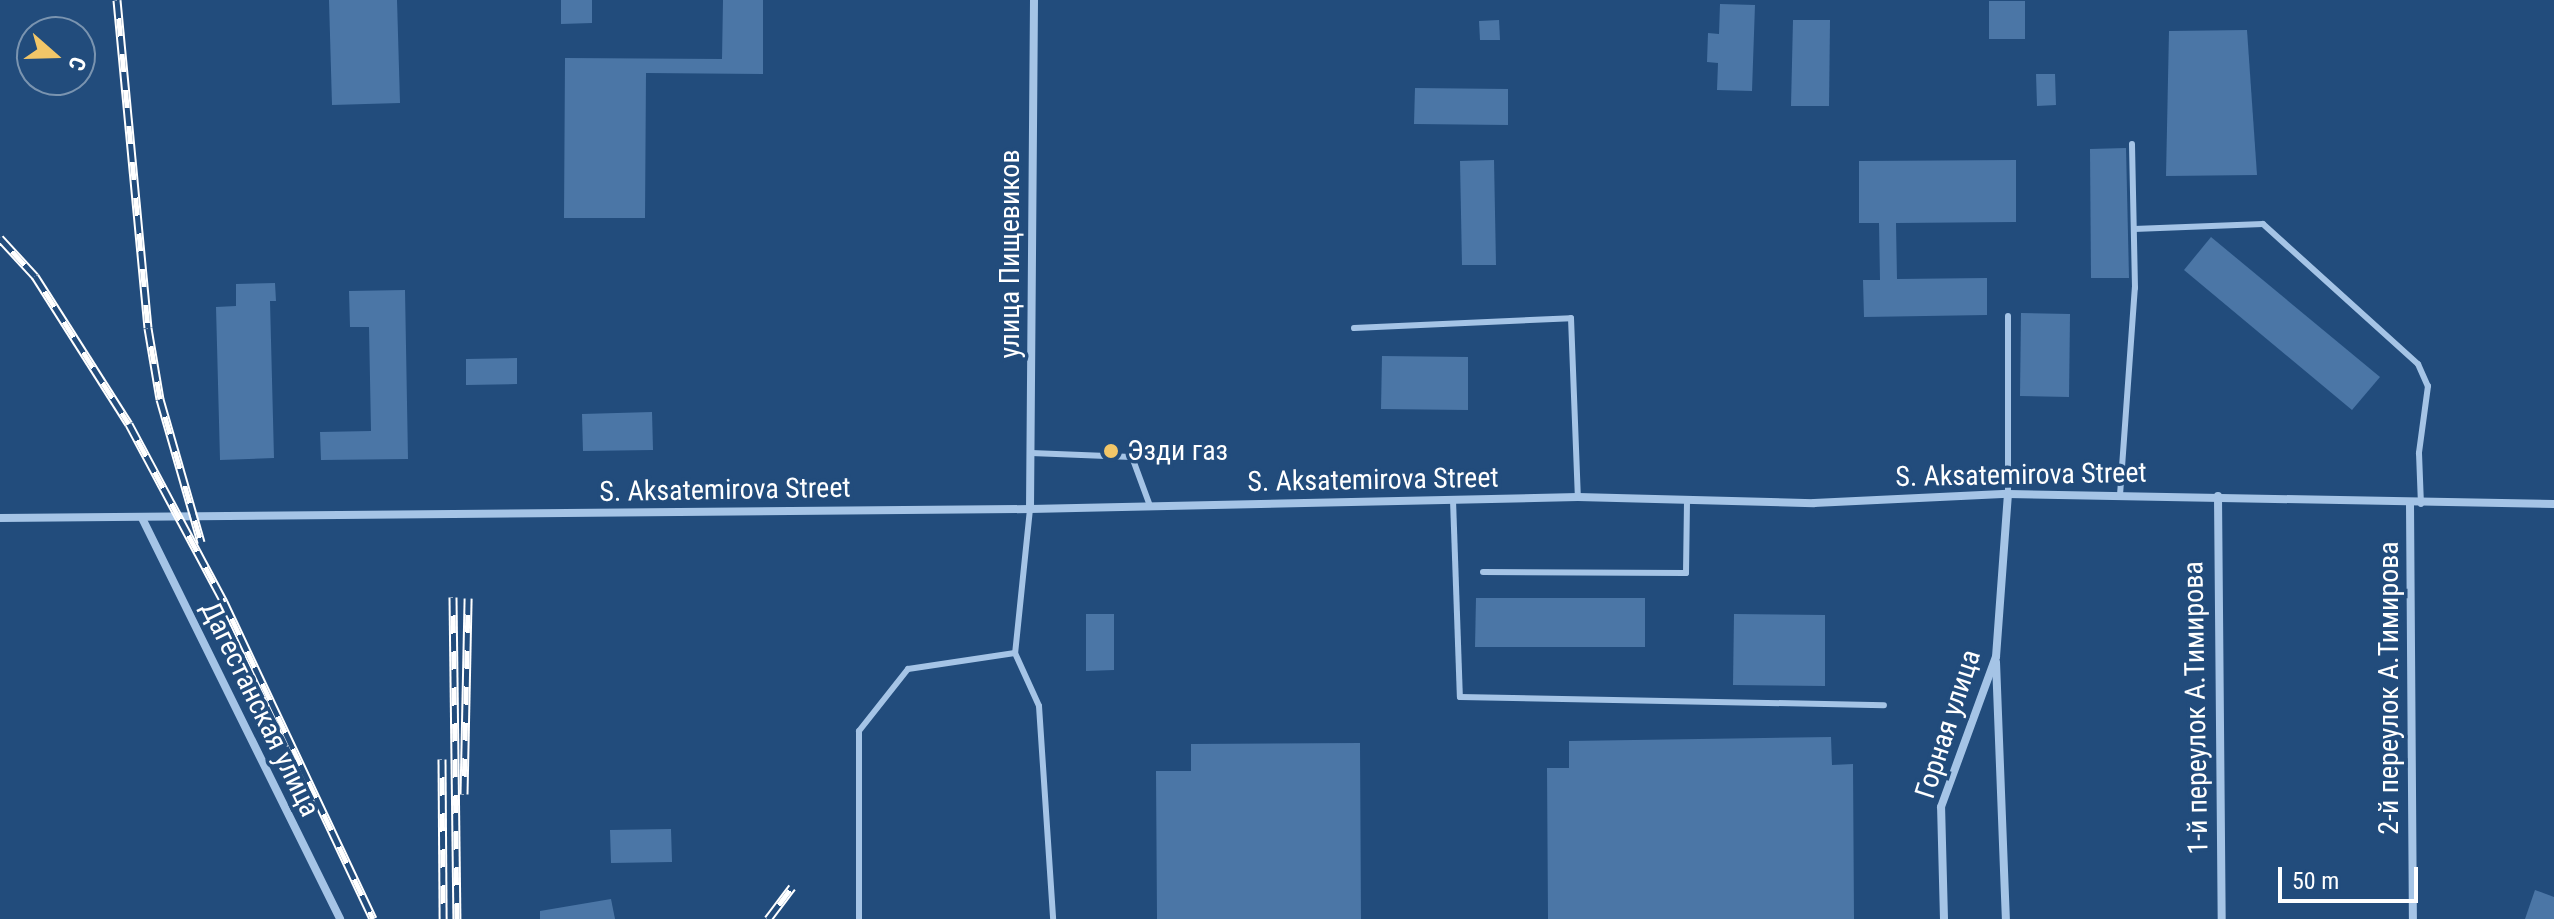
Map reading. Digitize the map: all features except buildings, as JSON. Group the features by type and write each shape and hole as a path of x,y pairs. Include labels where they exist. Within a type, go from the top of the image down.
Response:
{"street":[{"name":"улица Пищевиков","path":"1030,509 1034,0"},
{"name":"S. Aksatemirova Street","path":"0,518 1030,509 1578,497 1814,503 2008,494 2218,496 2410,504 2554,504"},
{"name":"Горная улица","path":"1944,919 1941,807 1996,657 2008,494"},
{"name":"1-й переулок А.Тимирова","path":"2218,496 2222,919"},
{"name":"2-й переулок А.Тимирова","path":"2410,504 2413,919"},
{"name":"Дагестанская улица","path":"142,518 340,919"},
{"path":"1996,657 2006,919"}],"lane":[{"path":"2120,495 2135,288 2132,144"},
{"path":"2134,229 2263,224 2418,364 2428,386 2419,453 2421,504"},
{"path":"2008,316 2008,494"},
{"path":"1354,328 1571,318 1578,497"},
{"path":"1031,453 1132,457 1150,506"},
{"path":"1453,500 1460,697 1884,705"},
{"path":"1483,572 1686,573 1687,500"},
{"path":"1030,509 1015,653 1039,706 1053,919"},
{"path":"859,919 859,731 908,669 1015,653"}],"railway":[{"path":"117,0 148,328 160,399 201,542"},
{"path":"0,238 35,276 129,424 224,602 373,919"},
{"path":"453,597 457,919"},
{"path":"464,794 468,598"},
{"path":"442,759 443,919"},
{"path":"768,919 792,887"}],"place":[{"name":"Эзди газ","path":"1111,451"}]}
